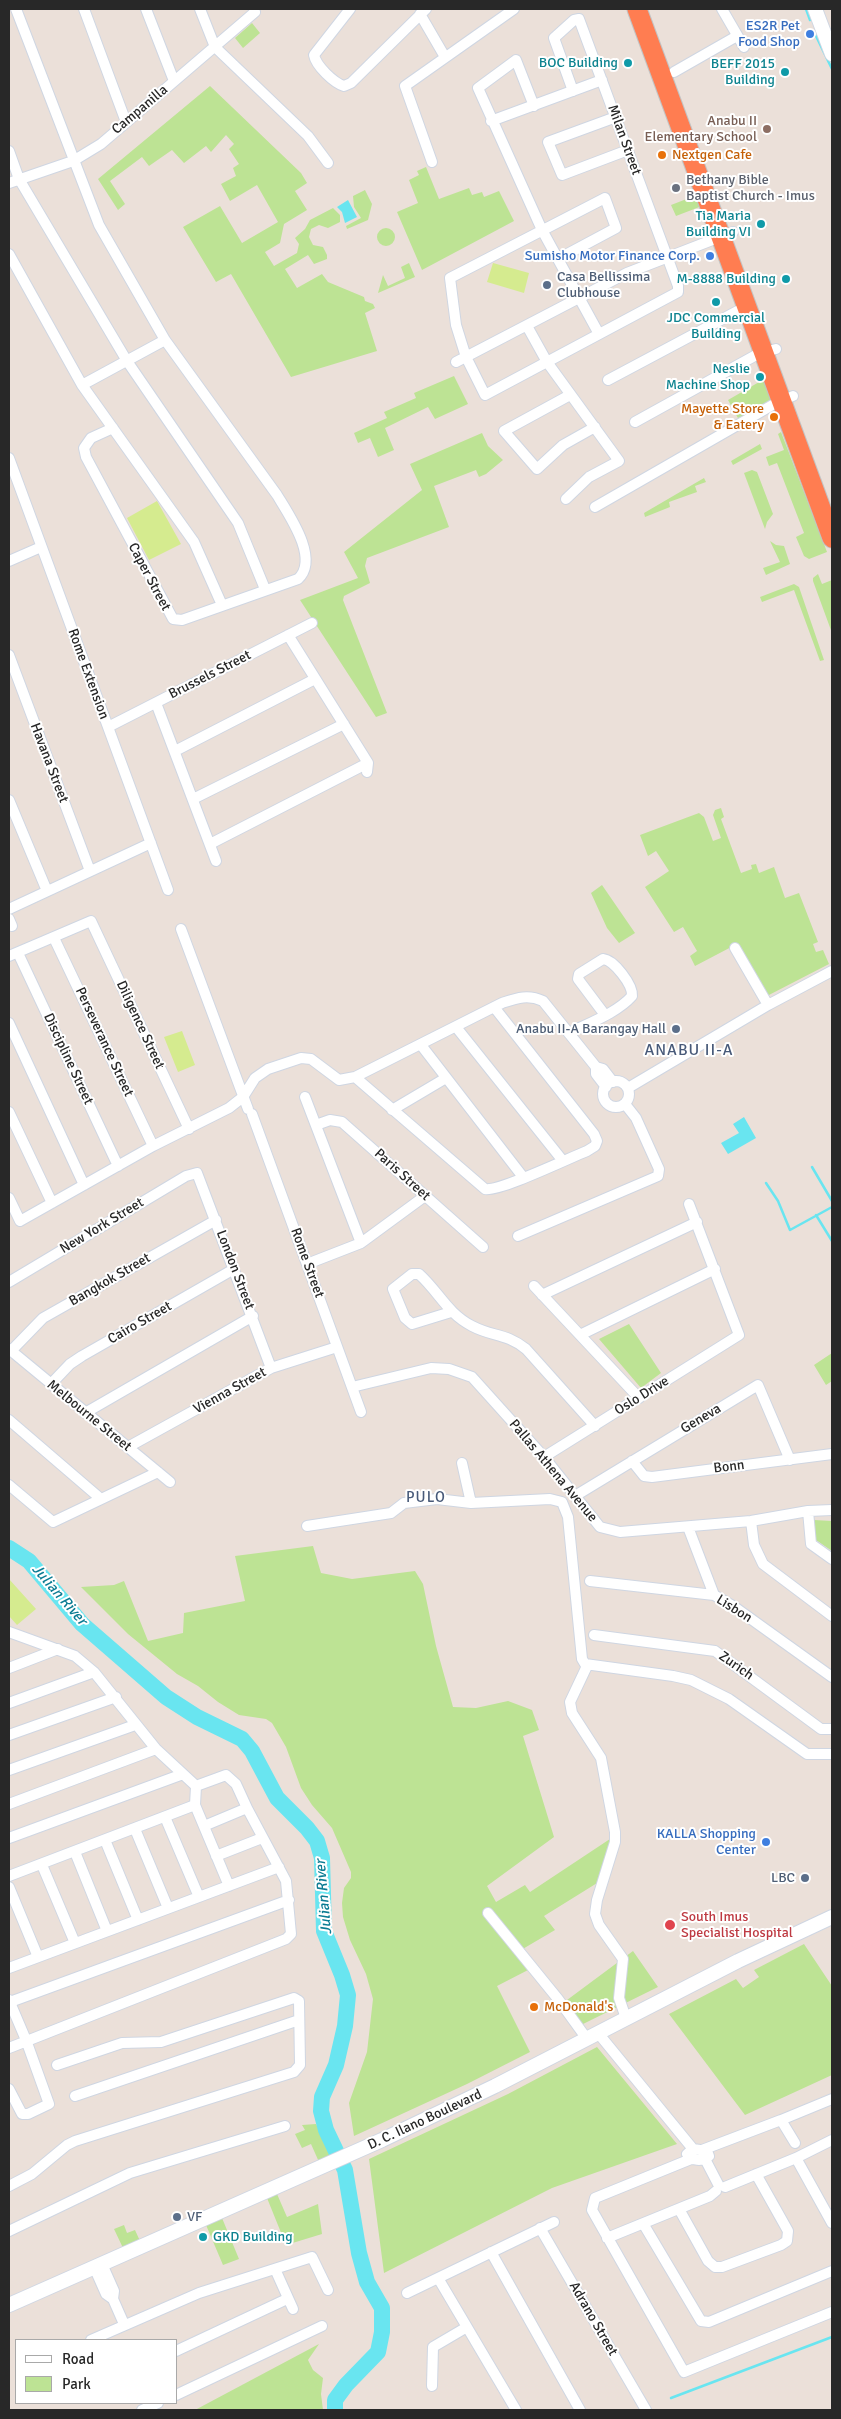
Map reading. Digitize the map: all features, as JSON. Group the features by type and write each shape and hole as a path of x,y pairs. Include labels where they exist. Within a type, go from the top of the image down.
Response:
{"highway":[{"path":"637,9 674,72 727,235 747,306 770,351"},
{"path":"651,9 653,34 787,398 832,538"},
{"path":"787,398 832,503"}],"street":[{"path":"16,9 99,225 165,340 82,385"},
{"path":"84,9 126,122"},
{"path":"146,9 174,81"},
{"path":"200,9 215,47 308,136 328,163"},
{"path":"349,9 314,55 316,61 336,82 344,86 351,83 423,11 445,57"},
{"path":"432,162 405,89 408,83 441,63 445,57 514,9"},
{"path":"722,9 744,47"},
{"path":"815,9 832,54"},
{"name":"Campanilla","path":"9,183 73,161 101,144 215,47 255,10"},
{"name":"Milan Street","path":"574,91 554,38 574,20 580,20 678,286 678,292 599,334"},
{"path":"674,72 737,36"},
{"path":"534,106 516,60 478,88 491,121 542,230 599,334 485,395 466,357 456,325 450,278 542,230 605,198 616,228 558,259"},
{"path":"491,121 602,80"},
{"path":"616,117 548,142 562,175 628,150"},
{"path":"9,151 19,179 126,361 238,523 265,589"},
{"path":"456,362 618,278 667,257 727,235"},
{"path":"9,254 82,385 194,542 222,605"},
{"path":"608,380 747,306"},
{"path":"527,326 547,362 619,461 589,477 566,499"},
{"name":"Caper Street","path":"112,428 86,442 84,448 86,457 169,616 173,619 182,620 298,578 304,573 306,560 292,522 277,495 165,340"},
{"path":"635,422 770,351"},
{"path":"570,395 504,431 537,469 563,445 595,427"},
{"path":"595,507 787,398"},
{"name":"Rome Extension","path":"9,458 168,890"},
{"path":"9,560 41,547"},
{"name":"Brussels Street","path":"108,727 312,623"},
{"path":"210,844 367,767 344,724 288,635"},
{"name":"Havana Street","path":"9,655 90,871"},
{"path":"175,751 315,679"},
{"path":"156,703 216,861"},
{"path":"193,799 344,724"},
{"path":"9,800 47,892"},
{"path":"9,909 151,843"},
{"name":"Diligence Street","path":"54,938 91,921 189,1129"},
{"name":"Rome Street","path":"181,929 361,1412"},
{"path":"14,954 54,938"},
{"name":"Perseverance Street","path":"54,938 153,1146"},
{"path":"736,948 768,1005"},
{"name":"Discipline Street","path":"14,954 118,1166"},
{"path":"569,1033 605,1015 632,996 632,991 610,961 603,959 579,974 578,979 605,1015"},
{"path":"628,1088 768,1005 832,971"},
{"path":"9,1198 20,1221 153,1146 229,1108 243,1097 255,1078 268,1069 301,1058 310,1060 339,1080 356,1077 494,1007 520,997 532,996 543,1001 596,1067 603,1069 610,1084"},
{"path":"356,1077 392,1110 485,1188 490,1190 587,1151 595,1146 597,1141 494,1007"},
{"path":"9,1023 84,1185"},
{"path":"456,1027 563,1161"},
{"path":"421,1045 523,1177"},
{"path":"392,1110 446,1078"},
{"path":"610,1084 624,1084 628,1088 629,1096 625,1104 616,1107 608,1104 604,1096 610,1084"},
{"path":"305,1097 361,1243"},
{"path":"518,1236 658,1176 659,1169 638,1122 625,1104"},
{"path":"9,1112 52,1204"},
{"name":"Paris Street","path":"316,1125 330,1120 342,1122 483,1246"},
{"name":"London Street","path":"198,1173 272,1368"},
{"name":"New York Street","path":"9,1282 186,1176 198,1173"},
{"path":"307,1264 361,1243 425,1196"},
{"path":"580,1335 715,1269 689,1204"},
{"name":"Bangkok Street","path":"10,1350 43,1318 216,1220"},
{"path":"542,1295 697,1222"},
{"name":"Cairo Street","path":"51,1384 70,1364 82,1356 234,1269"},
{"name":"Oslo Drive","path":"544,1457 739,1335 715,1269"},
{"path":"451,1312 412,1324 405,1318 392,1288 412,1274 419,1274 451,1312 484,1331 514,1340 526,1349 594,1426"},
{"path":"534,1286 640,1398"},
{"path":"85,1413 252,1316"},
{"name":"Vienna Street","path":"128,1447 272,1368 337,1347"},
{"name":"Melbourne Street","path":"10,1350 170,1482"},
{"name":"Pallas Athena Avenue","path":"352,1387 431,1368 461,1372 472,1377 544,1457 600,1527 620,1532 751,1521 808,1511 832,1510"},
{"name":"Geneva","path":"576,1496 758,1385 790,1460"},
{"path":"9,1420 100,1498"},
{"name":"Bonn","path":"632,1461 647,1477 832,1454"},
{"path":"462,1463 471,1503"},
{"path":"9,1485 52,1522 158,1472"},
{"path":"307,1526 390,1513 404,1503 420,1500 437,1499 471,1503 550,1499 562,1502 568,1517 582,1659 587,1666 673,1676 691,1680 729,1699 807,1754 832,1754"},
{"path":"808,1511 811,1544 832,1559"},
{"path":"751,1521 754,1545 763,1564 832,1616"},
{"path":"688,1527 714,1595"},
{"name":"Lisbon","path":"590,1581 714,1595 733,1606 832,1677"},
{"path":"9,1632 75,1656 94,1672 116,1697 135,1725 156,1748 196,1786 195,1805 228,1886"},
{"name":"Zurich","path":"594,1635 715,1651 821,1729 832,1729"},
{"path":"9,1668 58,1649"},
{"path":"587,1666 570,1702 572,1713 601,1758 612,1808 615,1842 597,1900 595,1914 598,1925 623,1959 619,1998 626,2018"},
{"path":"9,1703 94,1672"},
{"path":"9,1735 116,1697"},
{"path":"9,1770 135,1725"},
{"path":"9,1804 156,1748"},
{"path":"9,1838 184,1774"},
{"path":"9,2048 286,1939 292,1930 286,1881 262,1838 236,1784 229,1776 196,1786"},
{"path":"9,1876 195,1805"},
{"path":"204,1826 247,1808"},
{"path":"165,1817 199,1897"},
{"path":"135,1828 168,1908"},
{"path":"216,1856 262,1838"},
{"path":"105,1840 138,1920"},
{"path":"75,1852 107,1931"},
{"path":"42,1865 75,1943"},
{"path":"9,1968 279,1867"},
{"path":"9,1887 38,1957"},
{"path":"9,2089 22,2114 28,2114 49,2104 26,2040 10,2007 289,1900"},
{"path":"488,1913 547,1986 698,2154 720,2188"},
{"name":"D. C. Ilano Boulevard","path":"9,2305 355,2152 488,2090 734,1962 832,1917"},
{"path":"9,2186 32,2174 67,2145 75,2141 294,2072 300,2065 299,2001 294,1998 161,2042 122,2043 57,2065"},
{"path":"75,2096 299,2020"},
{"path":"832,2099 595,2198 592,2210 684,2372 832,2312"},
{"path":"781,2120 795,2143"},
{"path":"9,2231 130,2174 285,2126"},
{"path":"607,2238 679,2209 720,2188 796,2158 832,2140"},
{"path":"796,2158 832,2223"},
{"path":"679,2209 708,2261 715,2267 722,2267 779,2246 787,2241 788,2231 756,2174"},
{"path":"407,2293 554,2222"},
{"path":"644,2224 700,2321 709,2322 832,2272"},
{"name":"Adrano Street","path":"540,2228 646,2410"},
{"path":"491,2252 580,2410"},
{"path":"93,2339 198,2293 312,2257 328,2290"},
{"path":"98,2266 106,2294 113,2299 124,2324"},
{"path":"275,2268 293,2309"},
{"path":"438,2278 516,2410"},
{"path":"178,2350 287,2299"},
{"path":"178,2394 322,2326"},
{"path":"432,2386 433,2347 467,2327"},
{"path":"142,2410 156,2404"}],"green space":[{"path":"252,23 260,33 243,48 235,38"},
{"path":"210,86 301,173 307,183 295,191 307,210 284,224 280,243 265,252 274,266 297,253 299,244 295,238 305,229 310,220 333,208 340,215 340,222 328,228 319,225 311,229 309,237 313,245 323,247 327,259 314,264 308,255 285,269 297,288 322,274 328,282 364,297 365,301 373,304 375,308 365,313 377,351 291,377 231,274 216,282 183,227 220,206 242,243 278,222 257,185 230,201 221,184 236,176 233,168 239,164 229,149 234,144 226,135 211,152 206,146 184,163 172,150 149,166 142,157 110,181 125,204 118,210 98,179"},
{"path":"426,167 439,199 469,188 472,195 482,192 484,197 499,191 514,221 422,270 397,212 418,203 409,180 419,175 417,171"},
{"path":"365,190 372,204 368,220 347,229 346,226 361,218 354,207 353,196"},
{"path":"697,195 702,206 676,216 671,205"},
{"path":"386,228 392,231 395,237 392,243 386,246 380,243 377,237 380,231"},
{"path":"409,263 415,277 378,293 383,275 388,286 405,278 401,267"},
{"path":"493,263 529,273 524,293 487,282"},
{"path":"454,376 468,404 435,419 428,407 385,428 394,450 378,457 370,438 358,443 354,433 387,418 384,412 416,398 414,393"},
{"path":"766,378 772,401 739,420 728,400"},
{"path":"781,432 827,552 809,559 804,556 796,537 804,533 777,463 769,466 766,457 784,450 778,434"},
{"path":"482,433 488,446 503,460 486,474 479,477 476,470 434,486 449,527 367,558 365,566 370,583 344,596 343,600 387,713 376,717 300,600 358,578 344,552 422,490 410,464"},
{"path":"760,444 762,449 733,465 731,461"},
{"path":"752,470 757,472 773,514 767,522 765,529 744,473"},
{"path":"704,478 706,482 695,486 697,492 669,502 670,507 645,517 644,513"},
{"path":"157,501 181,544 149,560 127,518"},
{"path":"770,541 776,545 784,546 790,564 766,575 763,568 780,562"},
{"path":"818,574 822,584 832,580 832,633 813,581 813,578"},
{"path":"794,584 799,587 824,660 820,661 794,590 762,602 760,597"},
{"path":"721,808 724,817 721,819 741,873 752,869 751,865 756,864 759,873 774,867 785,898 799,893 818,942 813,944 816,952 823,950 829,964 767,996 737,944 695,966 690,956 697,951 683,927 674,932 645,887 669,871 656,851 648,856 640,835 699,813 704,817 713,841 721,838 713,815 715,810"},
{"path":"602,885 635,933 619,943 607,928 591,893"},
{"path":"182,1031 195,1065 178,1072 164,1037"},
{"path":"629,1324 661,1373 641,1388 599,1339"},
{"path":"832,1353 832,1381 826,1385 814,1365"},
{"path":"814,1520 832,1521 832,1551 816,1540"},
{"path":"313,1546 321,1573 352,1579 415,1571 423,1584 436,1646 453,1707 476,1708 508,1701 532,1710 539,1730 523,1736 554,1837 487,1886 496,1902 525,1885 530,1892 619,1833 610,1875 544,1916 555,1930 521,1950 486,1908 483,1910 530,1969 497,1986 530,2052 467,2084 354,2136 349,2103 367,2052 373,1999 366,1974 350,1940 343,1917 344,1888 351,1878 351,1872 332,1828 312,1805 301,1788 286,1747 272,1723 266,1719 239,1715 218,1702 198,1686 177,1674 128,1634 81,1587 114,1585 124,1581 148,1641 183,1633 184,1613 245,1601 235,1556"},
{"path":"9,1579 36,1609 17,1625 9,1616"},
{"path":"804,1944 832,1986 832,2075 745,2115 669,2014 736,1979 743,1988 759,1977 754,1970"},
{"path":"633,1951 658,1987 581,2025 563,2003"},
{"path":"597,2047 677,2144 552,2188 384,2273 369,2159 508,2094"},
{"path":"316,2124 332,2157 319,2162 311,2144 302,2148 295,2134 305,2130 302,2125"},
{"path":"277,2194 287,2217 318,2204 322,2234 286,2245 267,2198"},
{"path":"222,2218 239,2259 223,2265 206,2225"},
{"path":"124,2225 127,2233 135,2230 140,2241 123,2248 114,2229"},
{"path":"319,2344 308,2360 313,2370 323,2378 321,2394 323,2410 195,2410"}],"water":[{"path":"348,200 357,217 345,223 342,212 337,207"},
{"path":"744,1117 756,1138 728,1154 721,1143 739,1133 733,1124"}],"waterway":[{"path":"806,9 810,20"},
{"path":"816,36 832,69"},
{"path":"812,1167 832,1201"},
{"path":"766,1183 778,1201 790,1230 832,1207"},
{"path":"816,1215 832,1241"},
{"name":"Julian River","path":"9,1548 29,1561 82,1624 166,1697 197,1717 242,1739 252,1751 277,1798 307,1828 317,1841 322,1858 324,1931 348,1995 345,2026 336,2065 322,2097 321,2111 326,2130 345,2170 359,2253 367,2282 382,2308 382,2332 378,2352 346,2385 335,2400 335,2410"},
{"path":"671,2398 832,2337"}],"place":[{"name":"ES2R Pet Food Shop","path":"810,34"},
{"name":"BOC Building","path":"628,63"},
{"name":"BEFF 2015 Building","path":"785,72"},
{"name":"Anabu II Elementary School","path":"767,129"},
{"name":"Nextgen Cafe","path":"662,155"},
{"name":"Bethany Bible Baptist Church - Imus","path":"676,188"},
{"name":"Tia Maria Building VI","path":"761,224"},
{"name":"Sumisho Motor Finance Corp.","path":"710,256"},
{"name":"M-8888 Building","path":"786,279"},
{"name":"Casa Bellissima Clubhouse","path":"547,285"},
{"name":"JDC Commercial Building","path":"716,302"},
{"name":"Neslie Machine Shop","path":"760,377"},
{"name":"Mayette Store & Eatery","path":"774,417"},
{"name":"Anabu II-A Barangay Hall","path":"676,1029"},
{"name":"KALLA Shopping Center","path":"766,1842"},
{"name":"LBC","path":"805,1878"},
{"name":"South Imus Specialist Hospital","path":"670,1925"},
{"name":"McDonald's","path":"534,2007"},
{"name":"VF","path":"177,2217"},
{"name":"GKD Building","path":"203,2237"}],"district":[{"name":"ANABU II-A","path":"689,1051"},
{"name":"PULO","path":"426,1498"}]}
